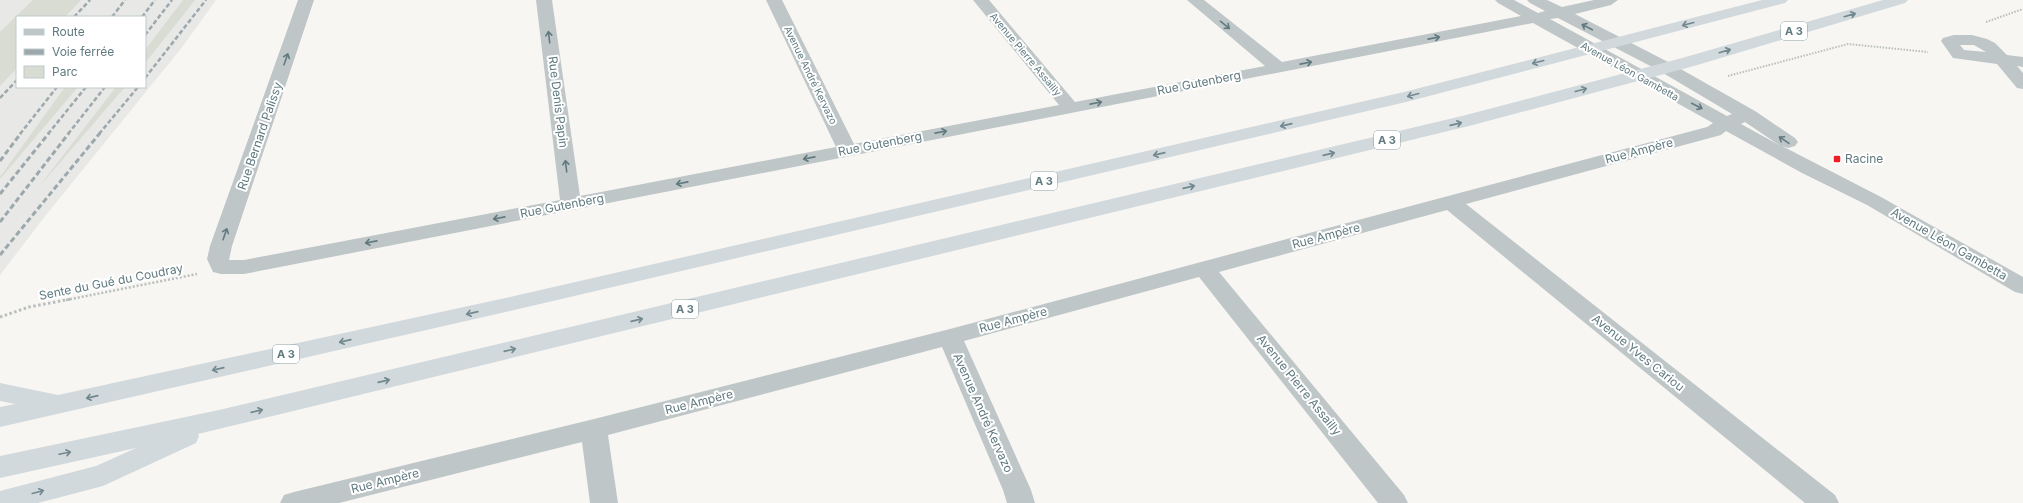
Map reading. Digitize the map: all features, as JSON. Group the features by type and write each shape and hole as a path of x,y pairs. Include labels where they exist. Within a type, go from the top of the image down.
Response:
{"highway":[{"name":"A 3","path":"0,417 510,304 1359,108 1780,0"},
{"name":"A 3","path":"0,467 219,420 1466,121 1688,62 1900,0"},
{"path":"0,392 62,404"},
{"path":"0,502 103,475 219,420"}],"street":[{"name":"Rue Bernard Palissy","path":"226,267 221,267 218,262 221,246 306,0"},
{"name":"Rue Denis Papin","path":"544,0 571,204"},
{"name":"Avenue André Kervazo","path":"774,0 847,150"},
{"name":"Avenue Pierre Assailly","path":"981,0 1070,108"},
{"path":"1195,0 1278,68"},
{"name":"Avenue Léon Gambetta","path":"1503,0 1535,18 1738,119"},
{"name":"Avenue Léon Gambetta","path":"1535,0 1560,13 1738,119 1810,169 1874,201 2023,287"},
{"path":"1535,18 1610,0"},
{"name":"Rue Gutenberg","path":"226,267 244,267 1535,18"},
{"path":"2023,62 2001,60 1959,54 1949,40 1967,38 1988,45 2001,60 2023,84"},
{"name":"Rue Ampère","path":"294,503 594,429 950,337 1714,131 1738,119"},
{"name":"Avenue Yves Cariou","path":"1450,202 1825,503"},
{"name":"Avenue Pierre Assailly","path":"1204,268 1394,503"},
{"name":"Avenue André Kervazo","path":"950,337 1019,496"},
{"path":"594,429 604,503"}],"path":[{"path":"1967,38 1978,24 2023,9"},
{"path":"1725,77 1848,44 1959,54"},
{"name":"Sente du Gué du Coudray","path":"0,317 29,308 226,267"}],"shaded area":[{"path":"0,0 216,0 183,46 46,215 0,275"}],"green space":[{"path":"33,0 81,0 66,16 16,16"},
{"path":"183,0 195,0 146,62 146,49"},
{"path":"16,16 16,69 0,86 0,32"},
{"path":"64,88 77,88 0,179"},
{"path":"115,88 124,88 38,188"}],"railway":[{"path":"75,16 90,0"},
{"path":"113,16 125,0"},
{"path":"143,16 155,0"},
{"path":"146,34 172,0"},
{"path":"146,77 206,0"},
{"path":"0,98 16,81"},
{"path":"20,134 56,88"},
{"path":"48,134 85,88"},
{"path":"68,134 104,88"},
{"path":"99,134 137,88"},
{"path":"0,161 21,133"},
{"path":"0,194 49,133"},
{"path":"0,222 69,133"},
{"path":"0,255 100,133"}],"place":[{"name":"Racine","path":"1837,159"}]}
